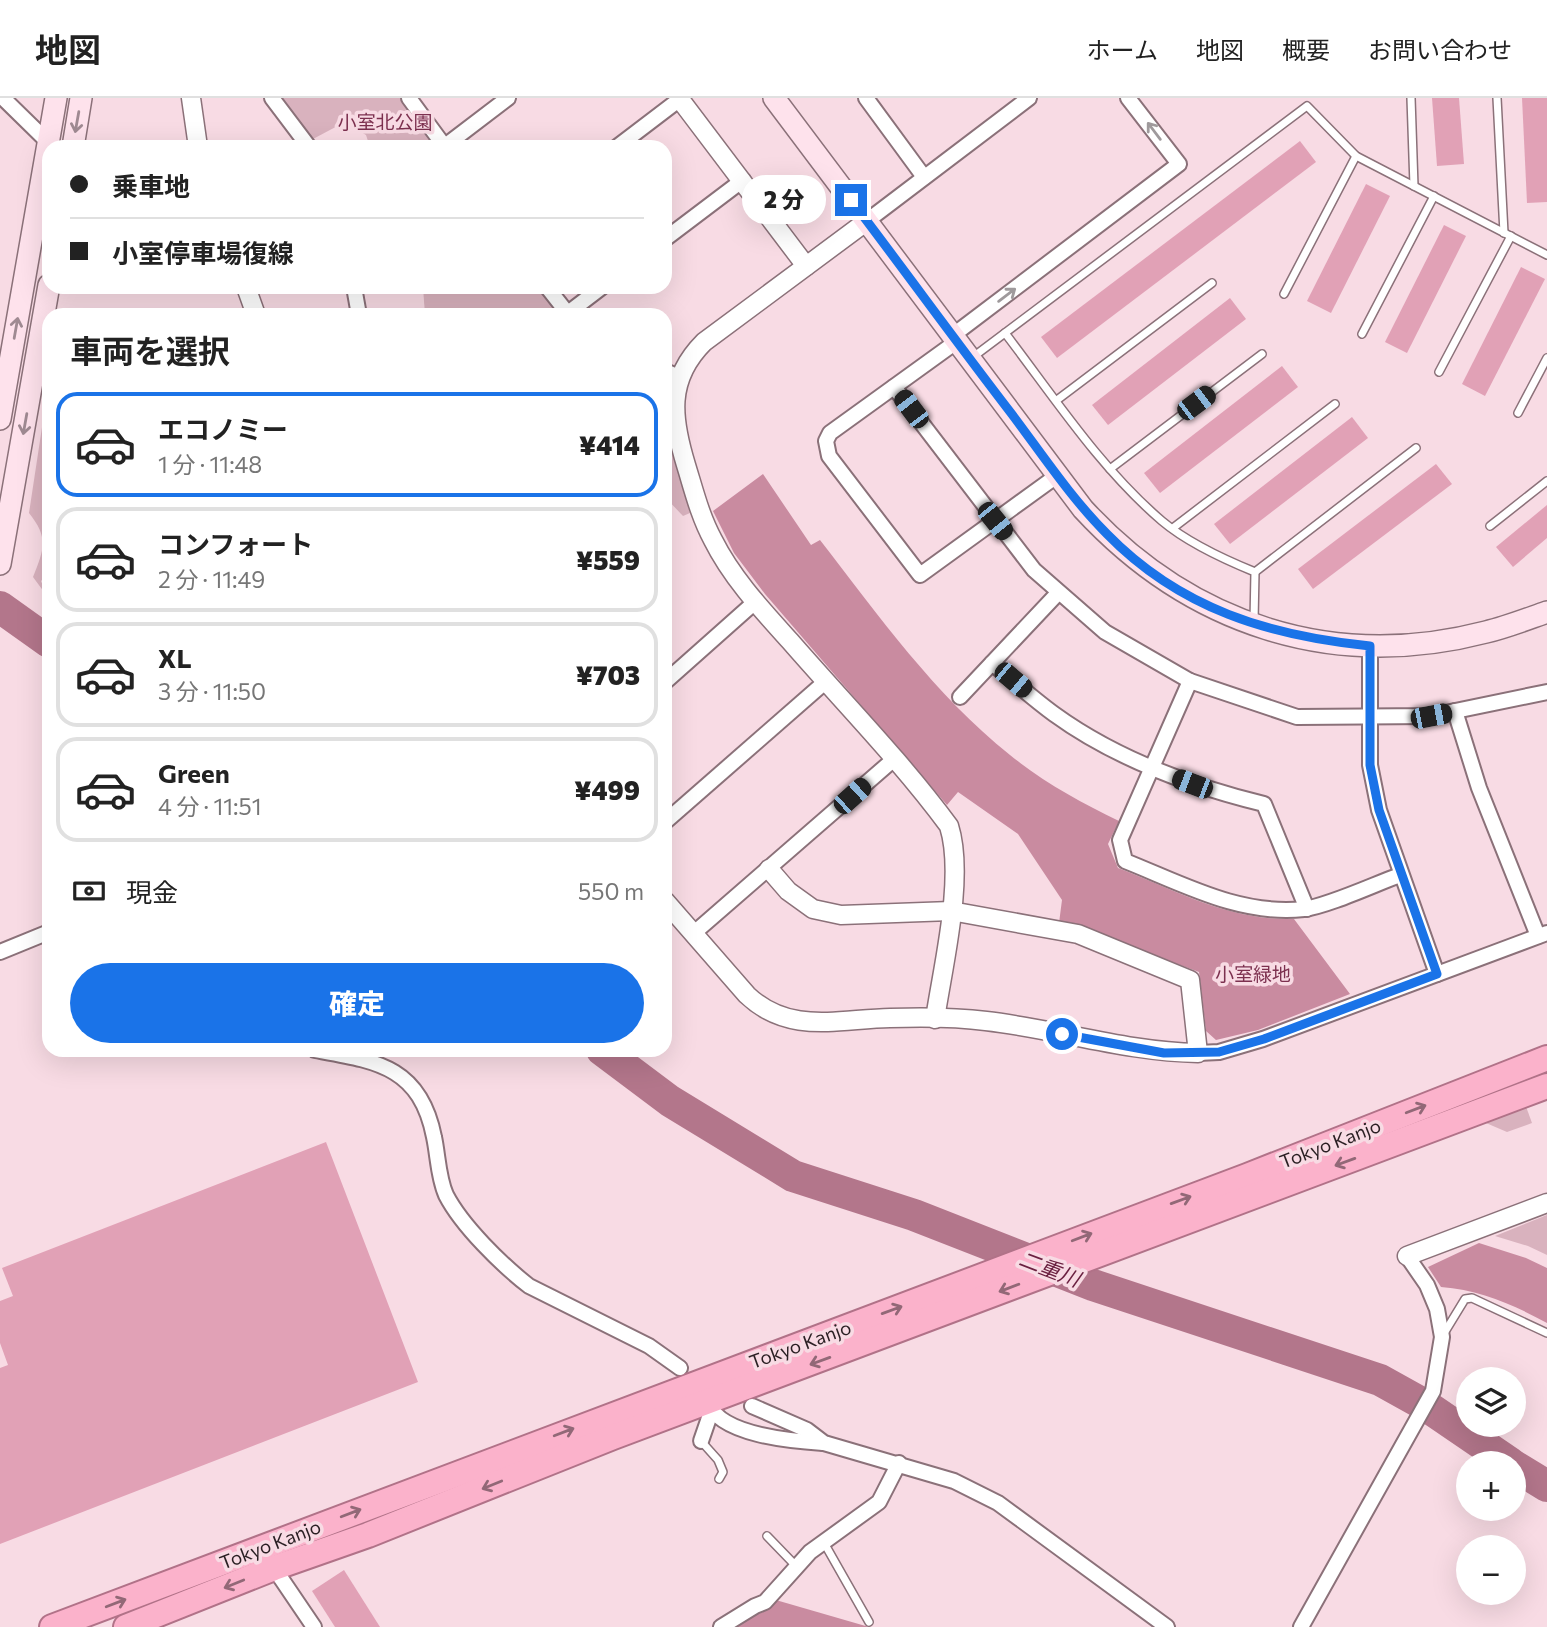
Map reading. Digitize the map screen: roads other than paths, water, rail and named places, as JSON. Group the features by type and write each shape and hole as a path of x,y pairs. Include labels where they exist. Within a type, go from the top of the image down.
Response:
{"highway":[{"name":"Tokyo Kanjo","path":"52,1627 1247,1176 1547,1058"},
{"name":"Tokyo Kanjo","path":"126,1627 274,1568 368,1535 612,1437 709,1407 975,1301 1547,1086"}],"main road":[{"path":"49,140 56,98"},
{"path":"74,140 81,98"},
{"path":"774,98 954,339 1107,535 1146,568 1185,594 1254,625 1295,636 1370,646 1406,645 1486,633 1547,612"},
{"path":"0,419 42,182"},
{"path":"0,564 42,325"}],"street":[{"path":"3,98 46,140"},
{"path":"197,98 191,98 197,140"},
{"path":"272,98 304,140"},
{"path":"409,98 440,140"},
{"path":"454,140 508,98"},
{"path":"866,98 924,177"},
{"path":"935,1019 951,911 955,853 949,827 755,602 725,561 700,511 675,423 676,394 673,374 704,342 1029,98"},
{"path":"1058,475 920,576 829,456 826,441 830,433 894,387 1179,164 1128,98"},
{"path":"626,140 680,99 806,266"},
{"path":"672,234 743,180"},
{"path":"552,294 563,308"},
{"path":"576,308 593,294"},
{"path":"894,387 1034,570 1105,632 1190,681 1297,717 1431,716 1547,692"},
{"path":"960,697 1058,593"},
{"path":"672,676 755,602"},
{"path":"1370,646 1370,765 1379,810 1437,974"},
{"path":"992,663 1054,714 1152,769 1212,791 1264,804 1307,909"},
{"path":"1190,681 1120,840 1125,861 1240,906 1265,910 1307,909 1400,875"},
{"path":"672,816 825,682"},
{"path":"672,909 757,1005 789,1020 807,1023 889,1018 986,1021 1164,1053 1219,1052 1264,1039 1543,934 1479,788 1455,711"},
{"path":"694,933 893,760"},
{"path":"769,869 788,891 813,909 841,915 951,911 1077,934 1190,980 1198,1053"},
{"path":"0,952 42,935"},
{"path":"348,1057 385,1065 401,1075 430,1117 445,1193 460,1216 514,1275 529,1286 649,1346 680,1368"},
{"path":"1301,1627 1433,1391 1442,1337 1437,1308 1427,1285 1406,1256 1547,1203"},
{"path":"752,1406 807,1430 824,1443"},
{"path":"701,1441 709,1407 735,1428 798,1442 824,1443 954,1481 998,1503 1167,1627"},
{"path":"721,1627 755,1605 765,1602 796,1566 823,1541 879,1502 899,1463"},
{"path":"274,1568 314,1627"}],"lane":[{"path":"1411,98 1413,186"},
{"path":"1439,372 1507,234 1497,98"},
{"path":"970,359 1307,106 1356,156 1547,255"},
{"path":"1284,294 1356,156"},
{"path":"1362,334 1434,196"},
{"path":"1057,400 1212,283"},
{"path":"1005,333 1110,469 1172,528 1193,542 1255,572"},
{"path":"1110,469 1262,354"},
{"path":"1518,413 1547,358"},
{"path":"1172,528 1335,404"},
{"path":"1255,572 1416,448"},
{"path":"1490,526 1547,481"},
{"path":"1254,625 1255,572"},
{"path":"1442,1337 1465,1299 1472,1298 1547,1333"},
{"path":"701,1441 718,1460 723,1472 719,1479"},
{"path":"767,1536 796,1566"},
{"path":"823,1541 869,1622"}],"waterway":[{"name":"二重川","path":"0,607 42,637"},
{"name":"二重川","path":"611,1057 670,1101 793,1176 914,1215 1093,1285 1380,1380 1425,1405 1492,1451"},
{"name":"二重川","path":"1526,1473 1547,1486"}],"park label":[{"name":"小室北公園","path":"385,121"},
{"name":"小室緑地","path":"1253,973"}]}
